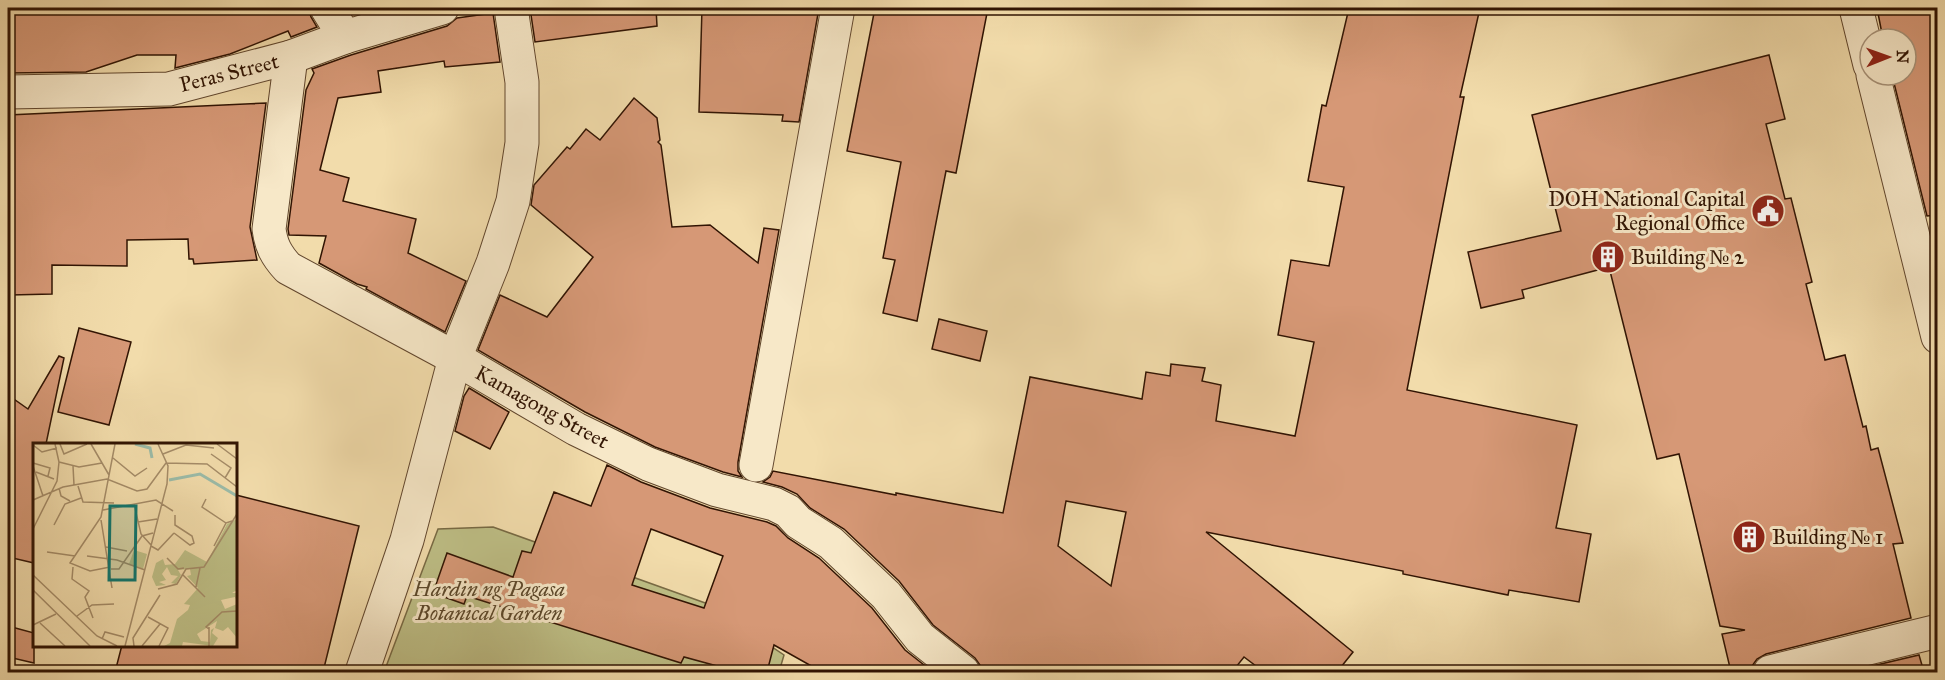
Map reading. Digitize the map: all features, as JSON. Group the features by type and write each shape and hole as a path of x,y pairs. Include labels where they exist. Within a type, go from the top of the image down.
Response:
{"street":[{"path":"327,8 345,37"},
{"name":"Peras Street","path":"8,92 169,89 291,57 345,37 442,8"},
{"path":"362,672 407,540 455,358 493,263 513,201 522,142 522,82 511,8"},
{"path":"756,465 838,8"},
{"path":"1856,8 1861,27"},
{"name":"Kamagong Street","path":"291,57 269,229 271,244 279,258 288,267 455,358 576,429 648,464 717,490 774,504 788,511 798,522 831,543 886,595 920,638 963,672"},
{"path":"1875,87 1938,338"},
{"path":"1770,672 1938,631"}],"green space":[{"name":"Hardin ng Pagasa Botanical Garden","path":"493,527 708,604 784,655 779,672 384,672 438,529"}],"building":[{"path":"308,8 317,27 291,37 288,31 230,54 175,68 176,55 137,55 86,72 8,73 8,9"},
{"path":"530,8 656,8 657,26 535,42"},
{"path":"702,8 819,8 799,122 782,121 783,115 699,112"},
{"path":"875,8 988,8 956,173 946,171 917,321 883,313 895,260 883,258 901,162 847,151"},
{"path":"1349,8 1480,8 1460,97 1464,97 1407,390 1577,425 1556,528 1591,534 1579,602 1509,590 1508,595 1403,574 1403,571 1206,532 1353,652 1337,672 1264,672 1244,657 1232,672 981,672 980,665 975,658 933,625 899,581 844,529 810,508 797,494 763,482 770,477 773,471 1003,513 1030,377 1142,399 1146,372 1170,376 1171,364 1205,368 1202,381 1221,385 1216,421 1295,436 1314,342 1278,335 1291,260 1329,266 1344,187 1308,181 1322,105 1326,106","holes":["1066,501 1126,512 1111,586 1058,546"]},
{"path":"1877,8 1938,8 1938,215 1927,216 1895,87 1918,87 1918,27 1881,27"},
{"path":"493,13 500,62 445,67 444,61 378,71 381,92 338,98 320,170 349,178 343,201 416,219 408,253 466,281 445,332 366,289 367,287 319,263 326,236 289,235 306,90 314,73 312,69 447,26 457,18"},
{"path":"1769,55 1785,119 1766,124 1785,199 1791,198 1812,282 1806,284 1825,360 1845,355 1871,450 1878,448 1903,543 1893,544 1911,618 1766,654 1757,659 1752,666 1752,672 1731,672 1722,634 1745,630 1720,626 1679,454 1657,459 1609,267 1522,290 1524,298 1481,308 1468,252 1561,231 1532,115"},
{"path":"634,98 657,118 660,140 658,142 661,145 672,227 710,225 758,263 764,228 779,230 738,462 738,471 742,477 655,447 585,412 478,350 500,295 547,317 593,257 531,205 534,185 567,147 570,149 586,129 600,140"},
{"path":"266,103 250,227 257,260 194,264 193,259 189,259 188,239 127,240 127,266 52,265 52,294 10,295 8,115"},
{"path":"939,319 987,331 980,361 932,349"},
{"path":"79,328 131,342 109,425 58,412"},
{"path":"59,356 64,358 46,443 33,443 33,563 8,557 8,395 28,409"},
{"path":"469,388 509,412 490,449 455,431 464,396"},
{"path":"607,465 641,482 710,508 776,526 788,538 819,558 872,608 905,650 933,672 822,672 774,645 767,672 739,672 684,657 681,663 467,596 464,604 433,593 447,553 513,577 522,551 531,553 554,492 591,506","holes":["651,529 723,556 704,608 632,585"]},
{"path":"237,495 359,526 323,672 115,672 121,647 237,647"},
{"path":"8,626 33,633 34,663 8,657"},
{"path":"1919,655 1924,672 1847,672"}],"place":[{"name":"DOH National Capital Regional Office","path":"1768,211"},
{"name":"Building № 2","path":"1608,257"},
{"name":"Building № 1","path":"1749,537"}]}
